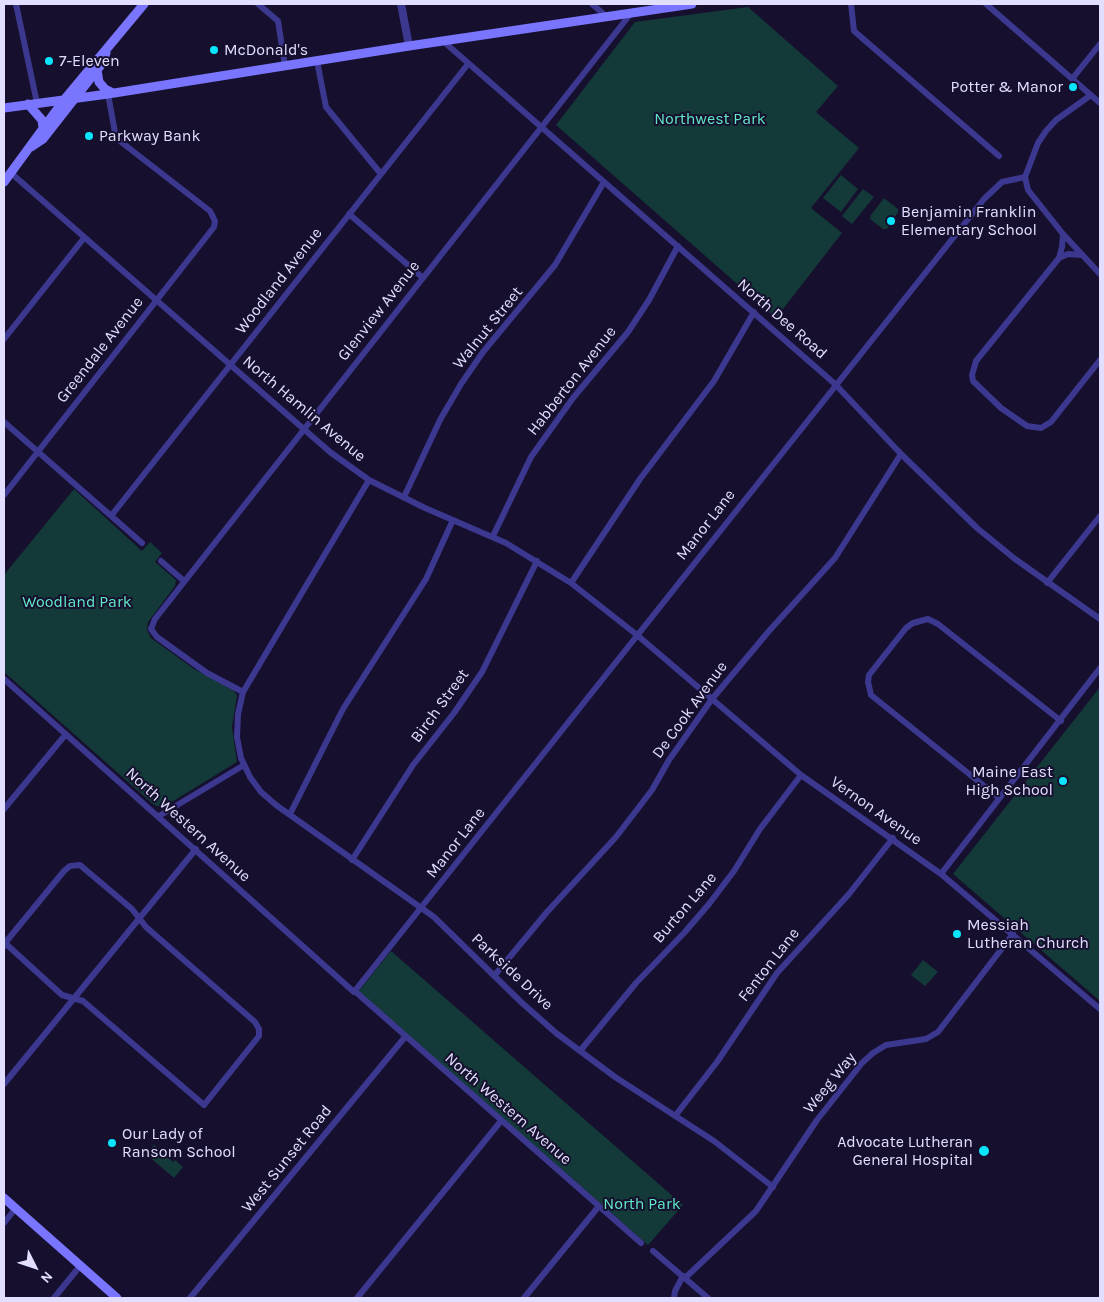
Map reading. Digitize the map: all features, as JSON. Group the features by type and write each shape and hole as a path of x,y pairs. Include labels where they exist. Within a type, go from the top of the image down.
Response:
{"main road":[{"path":"4,182 30,148 43,127 95,60 107,50 144,4"},
{"path":"4,108 110,94 409,46 607,17 652,6 692,4"},
{"path":"30,148 43,139 97,70 107,50"},
{"path":"97,70 99,82 110,94"},
{"path":"32,104 42,120 43,127"},
{"path":"4,1198 117,1298"}],"street":[{"path":"16,4 32,104"},
{"path":"258,4 278,21 285,66"},
{"path":"401,4 409,46"},
{"path":"592,4 607,17"},
{"path":"851,4 854,30 999,156"},
{"path":"986,4 1100,103"},
{"name":"Glenview Avenue","path":"243,692 207,673 176,653 157,637 151,629 155,619 632,12"},
{"name":"North Dee Road","path":"443,41 835,384 901,454 978,528 1047,583 1100,619"},
{"path":"1072,79 1100,44"},
{"path":"317,61 326,107 381,174"},
{"name":"Woodland Avenue","path":"111,516 468,64"},
{"name":"Greendale Avenue","path":"4,495 212,232 215,220 210,211 116,138 110,94"},
{"path":"1091,95 1056,120 1046,130 1038,143 1025,178 1028,190 1063,234 1100,274"},
{"name":"North Hamlin Avenue","path":"11,173 303,430 369,480 453,520 492,536 537,561 571,583 637,635"},
{"name":"Manor Lane","path":"356,993 835,384 992,190 1002,182 1025,178"},
{"name":"Walnut Street","path":"404,497 440,420 461,384 483,352 555,265 604,182"},
{"path":"349,214 423,278"},
{"path":"1063,234 1059,258 973,368 973,381 1001,408 1027,426 1035,428 1047,425 1100,360"},
{"path":"4,339 84,238"},
{"name":"Habberton Avenue","path":"492,536 531,457 573,398 628,332 649,300 678,246"},
{"path":"1059,258 1068,254 1082,255"},
{"path":"571,583 640,479 714,381 754,312"},
{"path":"4,422 142,544"},
{"name":"De Cook Avenue","path":"494,976 547,912 616,837 652,790 672,756 712,699 764,637 835,558 901,454"},
{"path":"159,816 244,765 239,748 237,726 243,692 369,480"},
{"path":"1047,583 1100,516"},
{"path":"290,814 343,709 426,579 453,520"},
{"path":"160,561 184,581"},
{"name":"Birch Street","path":"352,860 413,765 454,713 482,672 537,561"},
{"path":"999,798 871,695 868,682 869,675 885,654 906,628 913,623 928,619 938,624 1061,721"},
{"name":"Vernon Avenue","path":"637,635 801,775 893,838 941,874 1100,1009"},
{"path":"941,874 1061,721 1100,668"},
{"name":"North Western Avenue","path":"4,680 405,1037 641,1243"},
{"path":"4,809 66,734"},
{"name":"Parkside Drive","path":"244,765 261,792 352,860 422,908 534,1013 580,1051 615,1078 714,1141 773,1187"},
{"name":"Burton Lane","path":"580,1051 623,998 709,904 766,821 801,775"},
{"name":"Fenton Lane","path":"676,1116 717,1062 777,973 850,894 893,838"},
{"path":"4,1084 196,849"},
{"path":"76,864 85,868 132,909 138,918 254,1022 259,1032 257,1040 204,1106 83,1001 62,994 4,944 64,871 76,864"},
{"name":"Weeg Way","path":"684,1277 756,1211 817,1120 862,1063 872,1053 886,1045 926,1039 938,1032 1013,934"},
{"name":"West Sunset Road","path":"190,1298 405,1037"},
{"path":"357,1298 501,1121"},
{"path":"524,1298 599,1206"},
{"path":"4,1223 15,1209"},
{"path":"653,1251 708,1298"},
{"path":"54,1298 80,1266"},
{"path":"674,1298 675,1291 684,1277"}],"green space":[{"name":"Northwest Park","path":"748,7 838,86 816,112 859,148 811,208 842,233 776,318 556,125 635,22"},
{"path":"841,175 858,189 841,212 823,198"},
{"path":"863,189 874,197 852,224 842,216"},
{"path":"884,198 898,209 887,229 883,229 870,219"},
{"name":"Woodland Park","path":"74,489 142,551 150,542 162,553 155,562 176,580 175,586 148,622 147,630 151,638 194,669 233,690 237,695 232,727 237,762 162,808 154,805 4,672 4,575"},
{"name":"Maine East High School","path":"1100,687 1100,1001 953,874"},
{"name":"North Park","path":"391,951 683,1205 648,1245 358,992"},
{"path":"923,960 938,972 925,986 911,975"},
{"path":"154,1145 173,1162 175,1160 183,1167 174,1178 146,1154"}],"place":[{"name":"McDonald's","path":"214,50"},
{"name":"7-Eleven","path":"49,61"},
{"name":"Potter & Manor","path":"1073,87"},
{"name":"Parkway Bank","path":"89,136"},
{"name":"Benjamin Franklin Elementary School","path":"891,221"},
{"name":"Maine East High School","path":"1063,781"},
{"name":"Messiah Lutheran Church","path":"957,934"},
{"name":"Our Lady of Ransom School","path":"112,1143"},
{"name":"Advocate Lutheran General Hospital","path":"984,1151"}]}
